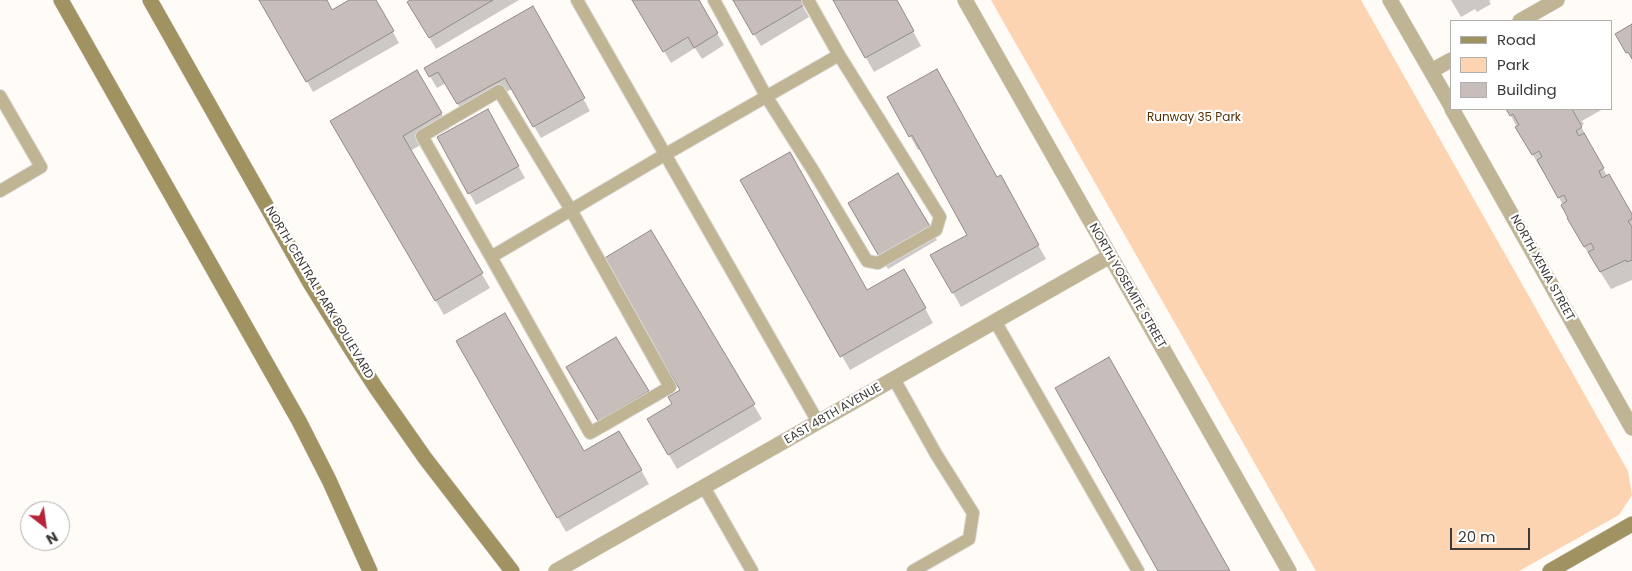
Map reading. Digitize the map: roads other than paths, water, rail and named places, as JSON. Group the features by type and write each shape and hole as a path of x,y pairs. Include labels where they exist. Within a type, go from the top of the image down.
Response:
{"main road":[{"path":"61,0 286,396 322,466 370,571"},
{"name":"NORTH CENTRAL PARK BOULEVARD","path":"150,0 310,283 354,354 410,437 512,571"},
{"path":"1550,571 1632,524"}],"street":[{"name":"NORTH YOSEMITE STREET","path":"964,0 1289,571"},
{"name":"NORTH XENIA STREET","path":"1390,0 1450,104"},
{"path":"1522,20 1557,0"},
{"path":"1431,72 1450,61"},
{"name":"NORTH XENIA STREET","path":"1454,110 1632,428"},
{"name":"EAST 48TH AVENUE","path":"556,571 1110,256"}],"lane":[{"path":"578,0 818,422"},
{"path":"714,0 766,96 867,261 878,262 936,230 940,217 839,55 808,0"},
{"path":"491,257 839,55"},
{"path":"499,91 571,210 670,387 590,433 491,257 422,136 499,91"},
{"path":"0,96 41,168 0,190"},
{"path":"995,321 1138,571"},
{"path":"894,379 936,454 973,514 968,539 913,571"},
{"path":"704,488 752,571"}],"park label":[{"name":"Runway 35 Park","path":"1194,118"}]}
